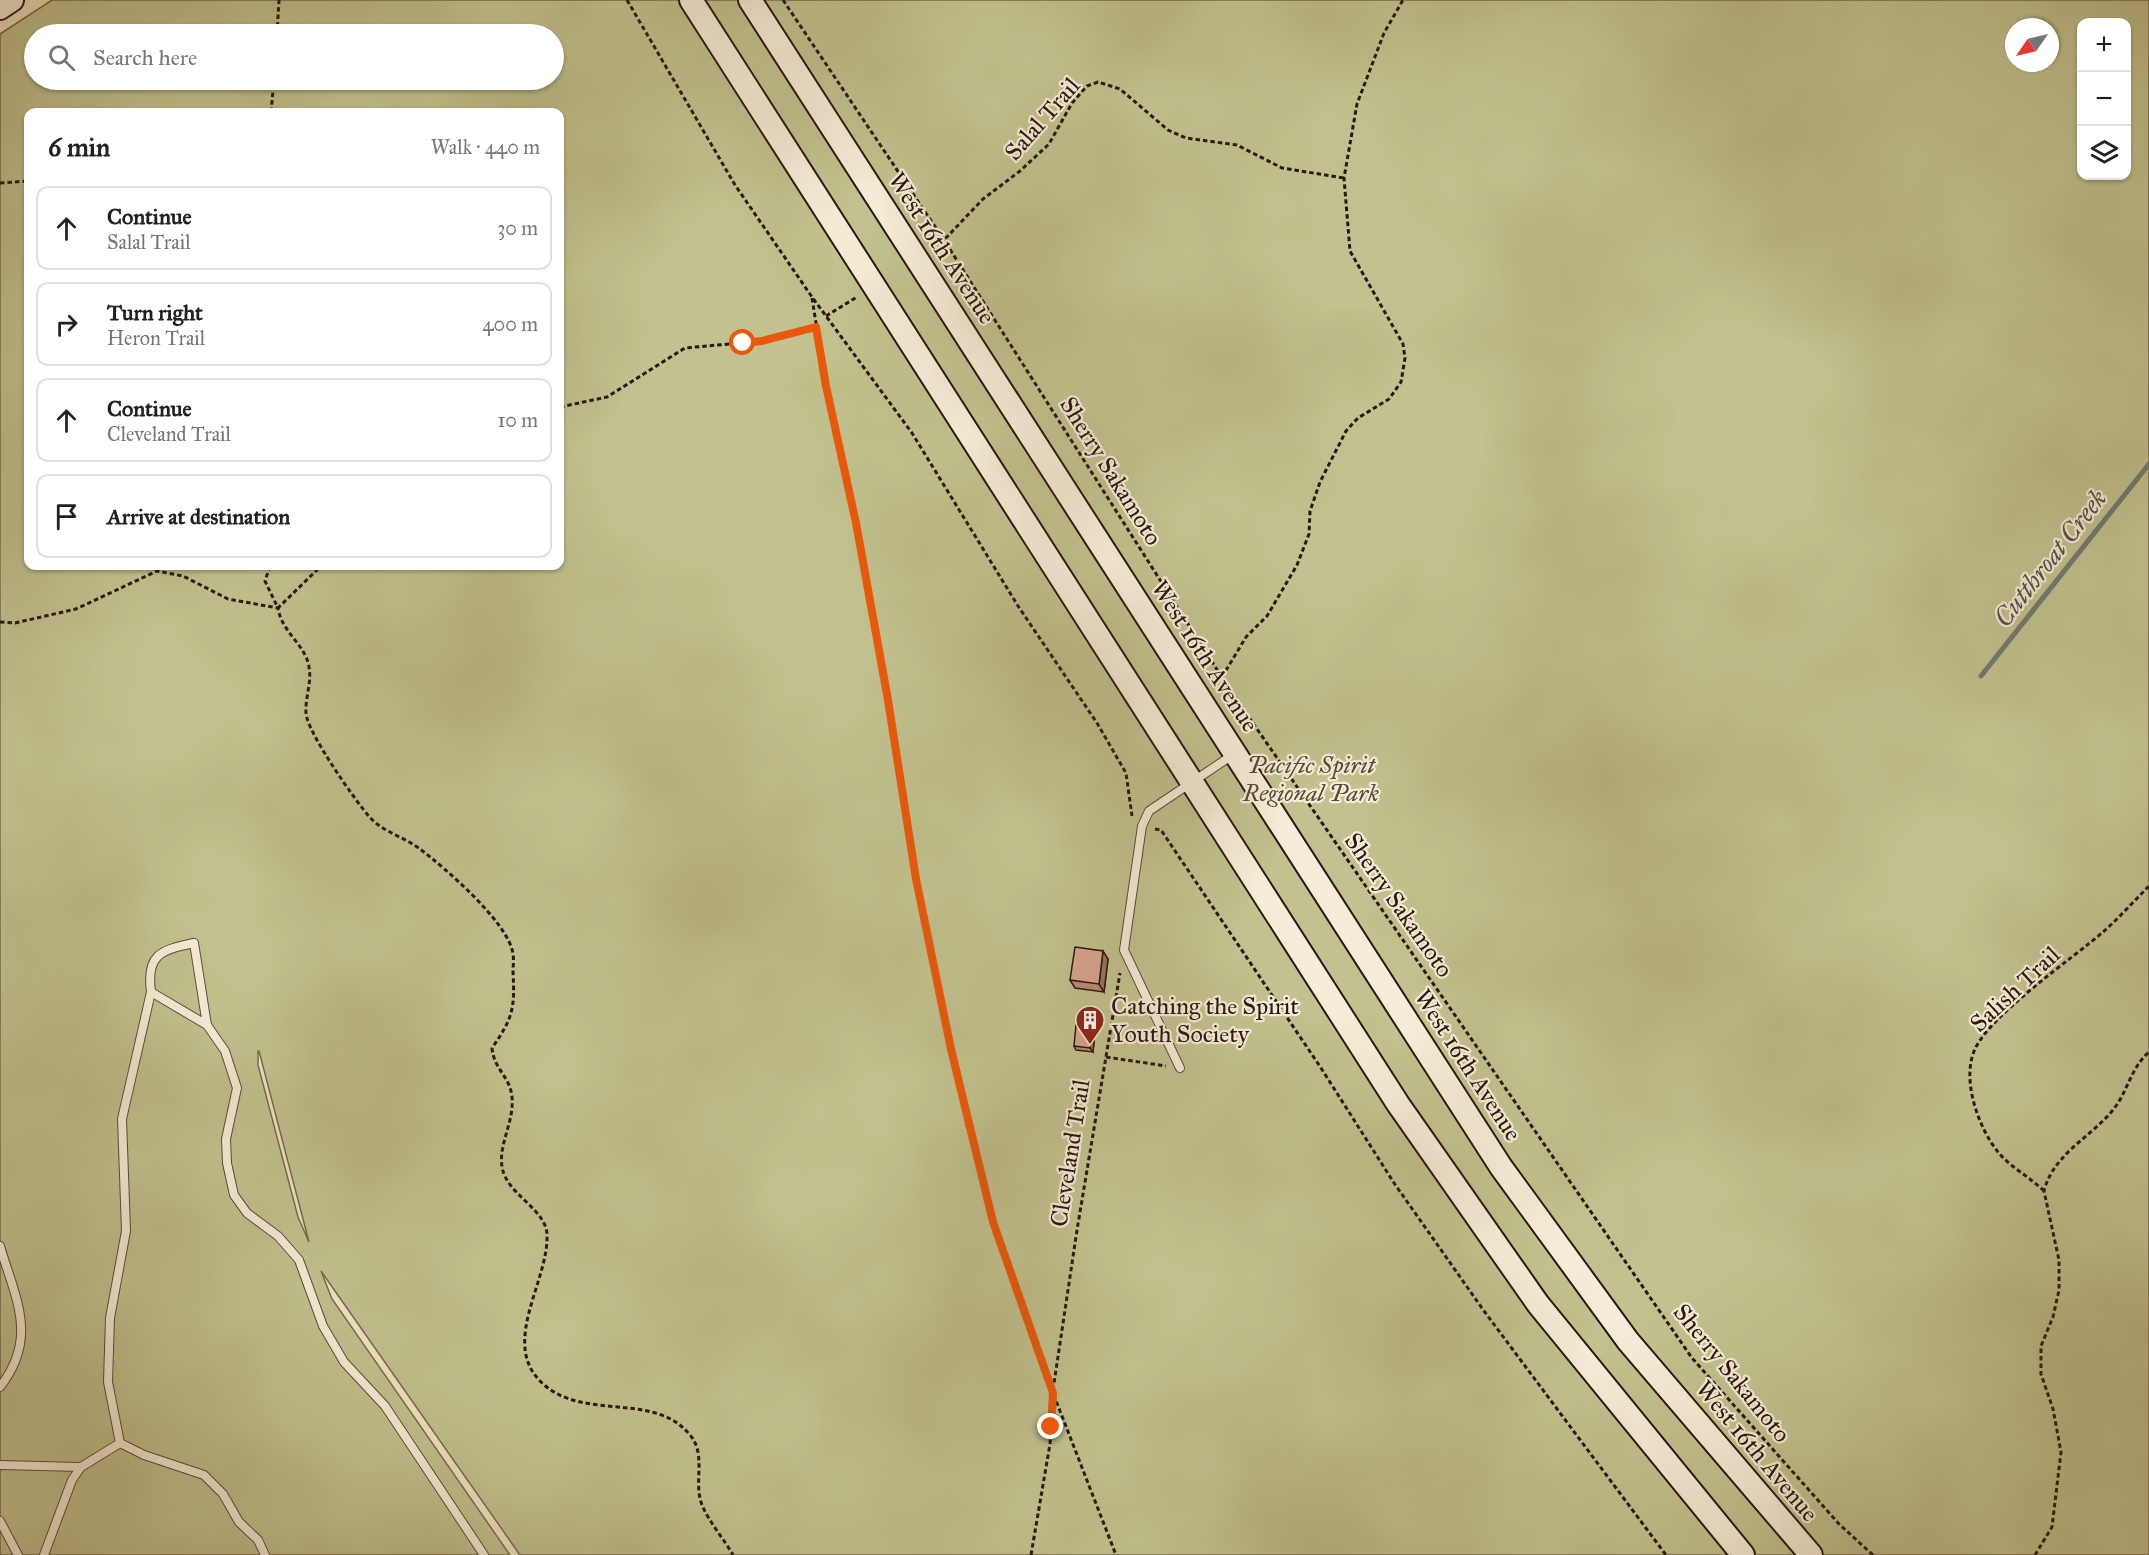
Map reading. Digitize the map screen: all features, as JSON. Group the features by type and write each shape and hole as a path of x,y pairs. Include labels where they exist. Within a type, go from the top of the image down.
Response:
{"main road":[{"path":"0,8 12,0"},
{"path":"691,0 1398,1104 1538,1304 1743,1555"},
{"name":"West 16th Avenue","path":"750,0 1501,1167 1628,1341 1811,1555"}],"lane":[{"path":"1180,1068 1124,950 1145,819 1149,811 1235,753"},
{"path":"120,1443 108,1382 110,1318 126,1231 122,1119 150,992 148,974 154,958 163,952 194,943 207,1026"},
{"path":"150,992 207,1026 225,1051 237,1088 226,1139 227,1163 234,1195 248,1213 278,1236 299,1260 323,1326 344,1362 385,1406 484,1555"},
{"path":"0,1246 16,1289 21,1334 18,1355 0,1387"},
{"path":"44,1555 60,1507 81,1467 120,1443"},
{"path":"120,1443 144,1455 204,1475 224,1494 239,1522 258,1540 265,1555"},
{"path":"0,1465 81,1467"},
{"path":"0,1521 18,1555"}],"path":[{"path":"278,24 279,0"},
{"path":"627,0 735,185 812,297 928,457 1018,606 1097,723 1126,773 1132,822"},
{"name":"Sherry Sakamoto","path":"783,0 944,240 1222,677 1692,1358 1839,1524 1873,1555"},
{"path":"1222,677 1245,637 1267,616 1297,565 1309,534 1310,512 1320,482 1346,430 1358,418 1389,399 1401,382 1405,358 1403,344 1350,251 1344,178 1357,104 1384,33 1403,0"},
{"name":"Salal Trail","path":"944,240 983,199 1020,171 1049,144 1081,91 1098,82 1120,89 1168,130 1186,138 1237,146 1282,168 1344,178"},
{"path":"272,108 273,90"},
{"path":"0,183 24,181"},
{"path":"812,297 826,386 856,523 888,700 916,879 967,1125 993,1222 1053,1393 1116,1555"},
{"path":"826,316 858,297"},
{"path":"564,406 607,397 685,348 762,341 816,327"},
{"path":"269,570 265,581 278,608 280,622 304,653 309,668 306,715 330,759 368,815 382,828 418,848 480,902 500,928 513,952 515,998 507,1027 492,1048 494,1062 507,1079 512,1097 511,1121 499,1162 506,1180 524,1203 539,1217 547,1232 544,1261 527,1326 524,1352 530,1367 541,1382 558,1395 591,1406 653,1412 682,1426 698,1447 702,1504 733,1555"},
{"path":"278,608 317,570"},
{"path":"0,622 15,623 76,609 157,571 183,576 228,598 278,608"},
{"path":"1151,828 1161,830 1321,1068 1394,1184 1484,1311 1666,1555"},
{"name":"Salish Trail","path":"2044,1191 2031,1177 1999,1153 1977,1113 1969,1069 1975,1048 1988,1030 2010,1009 2105,930 2149,886"},
{"name":"Cleveland Trail","path":"1031,1555 1050,1444 1053,1393 1124,950"},
{"path":"2035,1555 2052,1527 2061,1452 2054,1409 2041,1374 2041,1346 2053,1317 2059,1290 2059,1260 2044,1191 2046,1182 2064,1156 2117,1104 2138,1062 2149,1052"},
{"path":"1106,1057 1180,1068"}],"green space":[{"name":"Pacific Spirit Regional Park","path":"52,0 2149,0 2149,1555 520,1555 321,1271 332,1299 510,1555 0,1555 0,34","holes":["259,1051 309,1242 298,1217 258,1065"]}],"building":[{"path":"1075,947 1103,951 1099,984 1070,980"},
{"path":"1076,1025 1093,1028 1090,1048 1074,1046"}],"waterway":[{"name":"Cutthroat Creek","path":"1981,676 2149,464"}],"place":[{"name":"Catching the Spirit Youth Society","path":"1090,1046"}],"route":[{"path":"743,343 762,341 816,327 826,386 856,523 888,700 916,879 967,1125 993,1222 1053,1393 1051,1427"}]}
